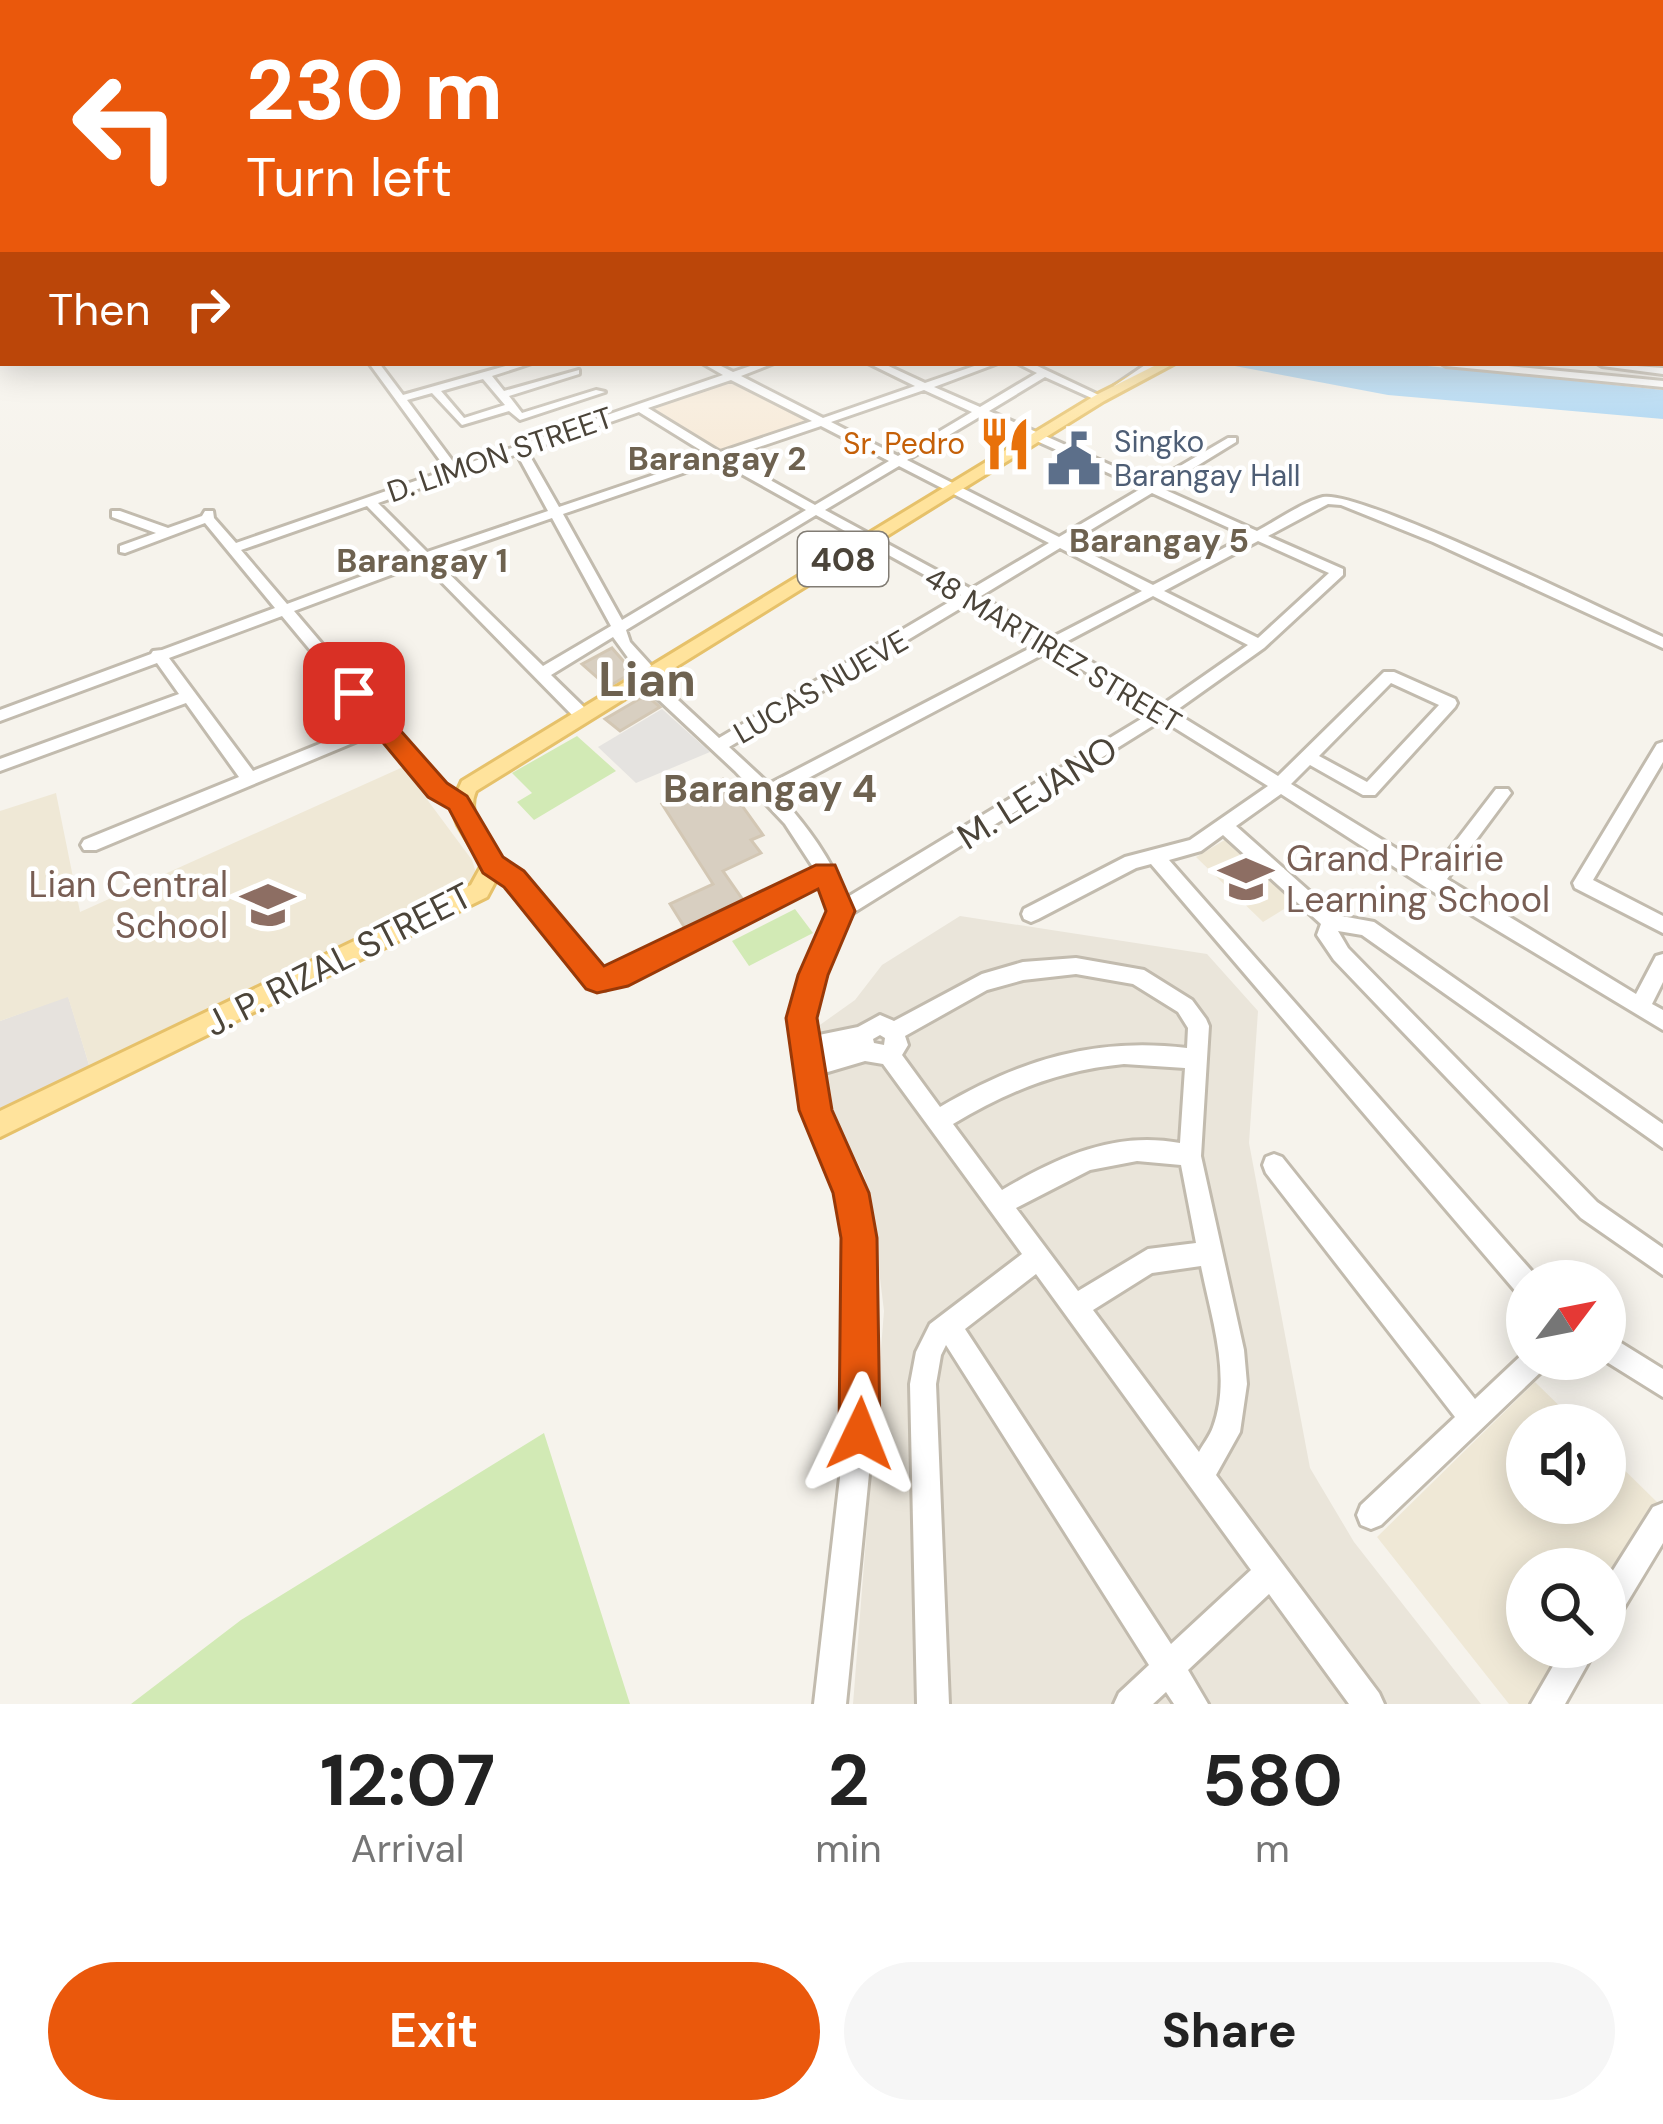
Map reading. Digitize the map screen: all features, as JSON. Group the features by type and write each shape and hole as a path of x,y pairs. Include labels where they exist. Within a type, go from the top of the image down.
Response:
{"main road":[{"name":"408","path":"458,802 469,786 1100,398 1163,366"},
{"name":"J. P. RIZAL STREET","path":"0,1124 441,914 479,891 493,865 458,802"}],"street":[{"path":"377,366 454,471"},
{"path":"404,398 516,366"},
{"path":"485,375 520,417 599,392 568,366"},
{"path":"712,366 1258,645"},
{"name":"D. LIMON STREET","path":"232,549 761,366"},
{"path":"879,366 1255,534"},
{"path":"0,716 426,556 984,366"},
{"path":"1029,366 1100,398"},
{"path":"1118,388 1151,366"},
{"path":"1477,366 1663,384"},
{"path":"1625,366 1663,371"},
{"path":"502,395 575,372"},
{"path":"541,674 1045,373"},
{"path":"434,389 461,422 511,407"},
{"path":"579,399 606,420"},
{"name":"48 MARTIREZ STREET","path":"640,408 716,458 974,598 1663,1021"},
{"name":"LUCAS NUEVE","path":"717,747 974,598 1232,440"},
{"path":"520,449 623,646 658,691 766,793 826,872 841,911 803,1001 806,1058 816,1110 851,1193 862,1292 860,1434 830,1704"},
{"path":"368,500 583,716"},
{"path":"766,793 1326,500 1343,502 1438,539 1663,643"},
{"path":"116,514 167,532"},
{"path":"125,549 208,516 281,609 437,790 458,802"},
{"name":"M. LEJANO","path":"841,911 1160,714 1258,645 1338,572 1255,534"},
{"path":"158,654 250,779"},
{"path":"1031,914 1131,862 1195,846 1277,788 1389,676 1449,704 1369,791 1310,758"},
{"path":"0,765 189,696"},
{"path":"90,845 384,724"},
{"path":"1663,748 1582,883 1663,926"},
{"path":"1434,883 1502,793"},
{"path":"1224,826 1331,922 1367,928 1663,1137"},
{"path":"1156,857 1506,1262"},
{"path":"493,865 514,879 591,976 605,981 826,872"},
{"path":"1331,922 1328,935 1341,953 1589,1210 1663,1263"},
{"path":"1640,1006 1663,962"},
{"path":"806,1058 878,1043 982,983 1023,971 1076,966 1137,976 1184,1006 1199,1027 1190,1156 1232,1350 1234,1384 1226,1432 1200,1476"},
{"path":"878,1043 1368,1704"},
{"path":"937,1121 992,1086 1055,1064 1119,1054 1160,1053 1195,1059"},
{"path":"999,1204 1090,1155 1138,1147 1190,1156"},
{"path":"1274,1165 1472,1417"},
{"path":"1075,1307 1148,1261 1209,1252"},
{"path":"933,1704 923,1384 929,1352 948,1325 1038,1257"},
{"path":"948,1325 1192,1704"},
{"path":"1626,1360 1663,1384"},
{"path":"1371,1515 1513,1380"},
{"path":"1626,1576 1663,1517"},
{"path":"1130,1704 1271,1572"},
{"path":"1546,1704 1569,1668"}],"shaded area":[{"path":"732,380 812,422 718,454 647,409"},
{"path":"662,709 710,752 636,783 598,747"},
{"name":"Lian Central School","path":"403,767 472,860 476,873 472,883 456,897 90,1068 68,997 0,1021 0,811 56,793 80,912"},
{"name":"Grand Prairie Learning School","path":"1228,838 1297,901 1263,922 1196,857"},
{"path":"960,916 1207,954 1258,1011 1249,1143 1310,1468 1354,1542 1481,1704 853,1704 884,1311 871,1204 864,1175 826,1101 817,1027 855,1000 882,965"},
{"path":"68,996 90,1068 0,1111 0,1021"},
{"path":"1535,1382 1558,1404 1513,1404"},
{"path":"1506,1410 1506,1524 1626,1524 1626,1472 1658,1503 1626,1555 1626,1548 1506,1548 1506,1668 1557,1668 1535,1704 1509,1704 1377,1537"}],"green space":[{"path":"577,736 616,771 534,820 517,802 532,793 512,773"},
{"path":"795,909 813,933 749,966 732,941"},
{"path":"544,1433 630,1704 131,1704 241,1620"}],"water":[{"path":"1235,366 1427,366 1663,390 1663,419 1388,395"}],"building":[{"path":"612,648 633,672 608,687 582,664"},
{"path":"646,695 660,707 620,731 605,719"},
{"path":"723,779 763,835 751,840 761,853 723,871 743,900 685,928 670,904 713,884 662,804"}],"place":[{"name":"Sr. Pedro","path":"1005,444"},
{"name":"Singko Barangay Hall","path":"1074,459"},
{"name":"Grand Prairie Learning School","path":"1246,879"},
{"name":"Lian Central School","path":"268,905"}],"district":[{"name":"Barangay 2","path":"717,458"},
{"name":"Barangay 5","path":"1159,540"},
{"name":"Barangay 1","path":"422,560"},
{"name":"Lian","path":"647,679"},
{"name":"Barangay 4","path":"770,788"}],"route":[{"path":"354,693 437,790 458,802 459,812 493,865 514,879 597,980 617,977 826,872 841,911 803,1001 801,1018 816,1110 851,1193 859,1238 860,1434"}]}
